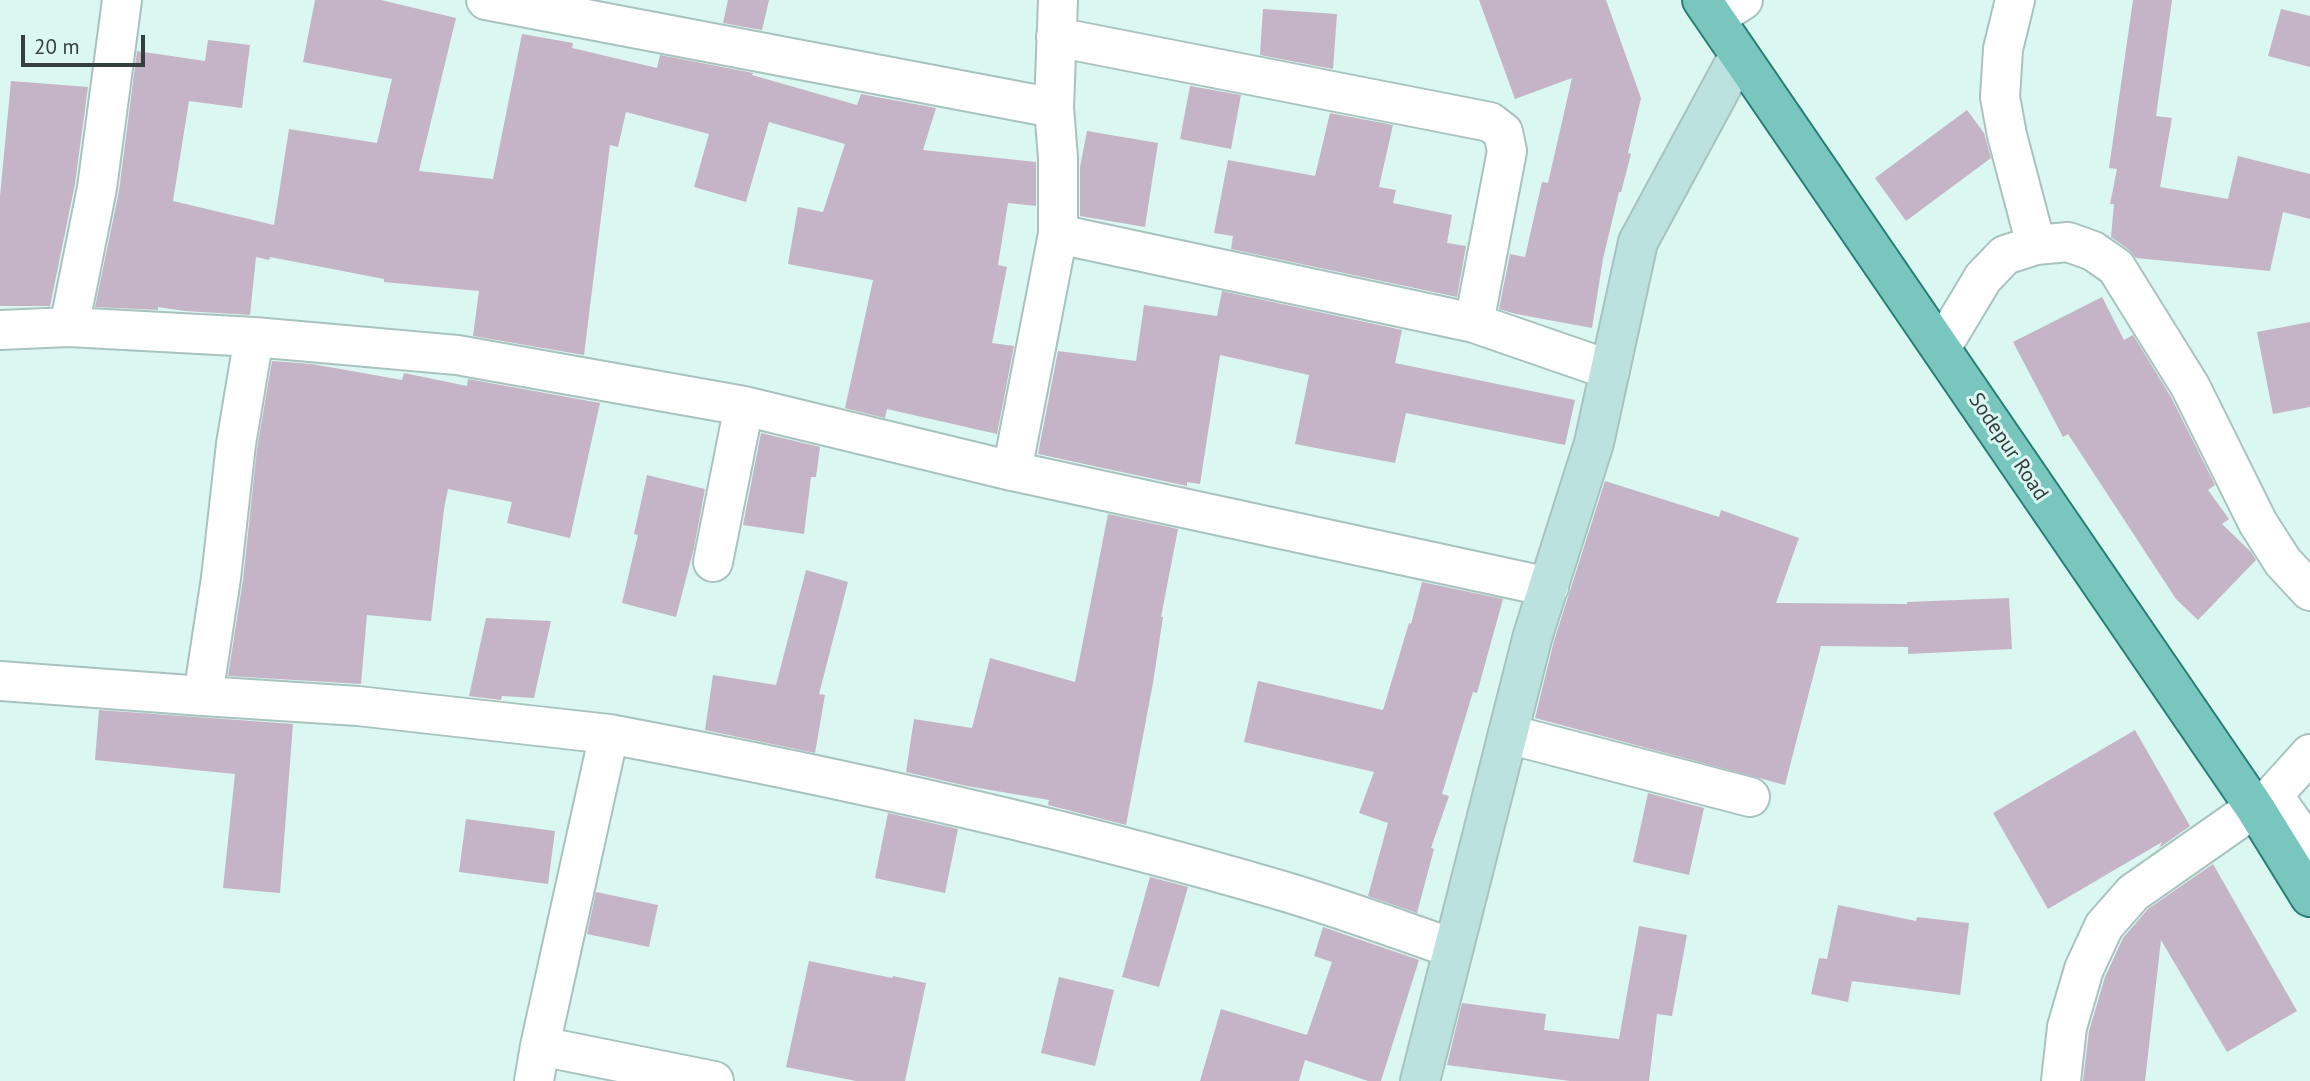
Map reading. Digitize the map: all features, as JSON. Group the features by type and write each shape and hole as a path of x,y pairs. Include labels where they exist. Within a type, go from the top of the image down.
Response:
{"main road":[{"name":"Sodepur Road","path":"1720,6 1739,55 1941,348 2264,801 2310,897"}],"street":[{"path":"69,327 97,188 122,0"},
{"path":"486,0 1054,108"},
{"path":"1012,471 1058,234 1058,158 1054,108 1058,0"},
{"path":"2015,0 2003,49 2000,97 2007,135 2036,245"},
{"path":"1056,37 1490,122 1503,132 1507,151 1474,323"},
{"path":"1420,1081 1533,635 1594,443 1638,243 1739,55"},
{"path":"1058,234 1474,323 1610,370"},
{"path":"1941,348 1983,278 2005,255 2036,245 2068,242 2093,251 2116,267 2190,386 2258,523 2283,562 2310,591"},
{"path":"0,330 69,327 254,337 457,355 744,406 1012,471 1549,587"},
{"path":"203,696 221,578 236,444 254,337"},
{"path":"713,562 744,406"},
{"path":"0,681 358,706 609,734 732,757 1038,825 1277,889 1452,948"},
{"path":"609,734 537,1064 714,1081"},
{"path":"1508,734 1750,797"},
{"path":"2061,1081 2067,1027 2084,969 2104,926 2133,893 2264,801 2310,754"},
{"path":"2264,801 2310,848"}],"building":[{"path":"315,0 381,0 456,18 419,171 493,179 522,34 573,43 572,48 657,68 660,55 753,73 752,75 857,105 861,94 936,108 923,150 1036,162 1036,206 1008,203 998,265 1007,267 992,343 1014,346 997,434 887,409 885,418 845,408 873,280 788,264 798,207 823,212 845,144 769,122 746,202 694,187 709,134 626,112 618,147 610,145 584,355 473,336 479,291 384,282 384,279 270,257 269,260 256,257 250,315 158,307 158,310 95,307 119,191 137,51 205,61 208,40 250,45 242,108 189,101 173,201 274,225 289,129 377,143 392,79 303,62"},
{"path":"728,0 769,0 762,30 723,23"},
{"path":"1479,0 1606,0 1641,98 1628,153 1631,154 1603,259 1592,328 1499,309 1510,254 1525,257 1542,182 1548,183 1572,78 1515,99"},
{"path":"2133,0 2172,0 2156,116 2172,118 2160,187 2228,199 2238,156 2310,174 2310,219 2283,212 2270,271 2136,258 2111,237 2114,204 2110,204 2117,169 2109,168"},
{"path":"1263,9 1337,14 1333,69 1260,55"},
{"path":"2281,9 2310,16 2310,67 2268,56"},
{"path":"11,81 88,87 75,184 50,306 0,306 0,196"},
{"path":"1190,86 1241,95 1231,149 1180,139"},
{"path":"1967,110 1984,133 1991,158 1906,221 1875,178"},
{"path":"1330,113 1393,125 1379,187 1396,190 1393,203 1452,215 1447,243 1466,246 1457,297 1231,249 1233,236 1214,233 1228,160 1315,176"},
{"path":"1087,131 1158,143 1145,227 1080,216 1080,167"},
{"path":"1222,291 1402,330 1395,363 1575,400 1565,445 1406,413 1395,463 1295,444 1309,375 1220,355 1200,484 1187,482 1187,486 1038,454 1058,351 1136,361 1144,305 1217,316"},
{"path":"2102,297 2124,340 2133,335 2171,397 2215,485 2208,490 2229,519 2222,524 2256,560 2198,620 2176,599 2068,434 2063,437 2013,342"},
{"path":"2310,322 2310,407 2273,414 2257,332"},
{"path":"272,361 312,364 402,380 404,373 467,386 468,379 600,403 570,538 507,523 512,502 448,489 431,621 367,615 361,684 228,676 243,580 257,449"},
{"path":"761,433 820,447 816,477 811,477 804,534 743,525"},
{"path":"647,475 705,489 694,548 676,617 622,603 638,535 634,534"},
{"path":"1605,481 1719,517 1721,510 1799,538 1776,603 1907,604 2009,598 2012,649 1908,654 1908,647 1821,646 1785,785 1535,718 1554,641"},
{"path":"1108,514 1178,529 1126,825 1048,805 1049,800 906,772 914,719 972,728 990,658 1075,682"},
{"path":"806,570 848,582 819,694 825,695 815,753 705,730 713,675 776,685"},
{"path":"1422,582 1503,599 1477,693 1473,692 1442,794 1449,796 1431,848 1434,849 1417,913 1368,896 1388,823 1359,813 1374,772 1244,742 1258,681 1383,710"},
{"path":"486,618 551,621 534,698 502,696 501,700 469,696"},
{"path":"99,710 293,724 280,893 223,888 235,774 95,760"},
{"path":"2135,730 2190,826 2159,848 2162,842 2048,909 1993,813"},
{"path":"1648,793 1704,808 1689,875 1633,862"},
{"path":"888,813 958,829 945,893 875,878"},
{"path":"466,819 555,831 548,884 459,872"},
{"path":"2213,864 2297,1011 2227,1052 2161,940 2145,1081 2083,1081 2089,1031 2105,977 2123,938 2148,909"},
{"path":"1150,877 1188,887 1159,987 1122,977"},
{"path":"596,892 658,905 649,947 587,934"},
{"path":"1838,905 1916,921 1917,917 1969,923 1960,995 1852,981 1848,1002 1811,994 1819,958 1827,959"},
{"path":"1639,926 1687,935 1672,1016 1657,1014 1649,1081 1570,1081 1447,1065 1462,1003 1546,1014 1544,1030 1619,1039"},
{"path":"1323,927 1419,960 1381,1081 1368,1081 1305,1060 1299,1081 1200,1081 1221,1009 1307,1035 1332,962 1314,956"},
{"path":"809,961 926,983 905,1081 856,1081 786,1067"},
{"path":"1059,977 1114,990 1095,1066 1041,1053"}]}
